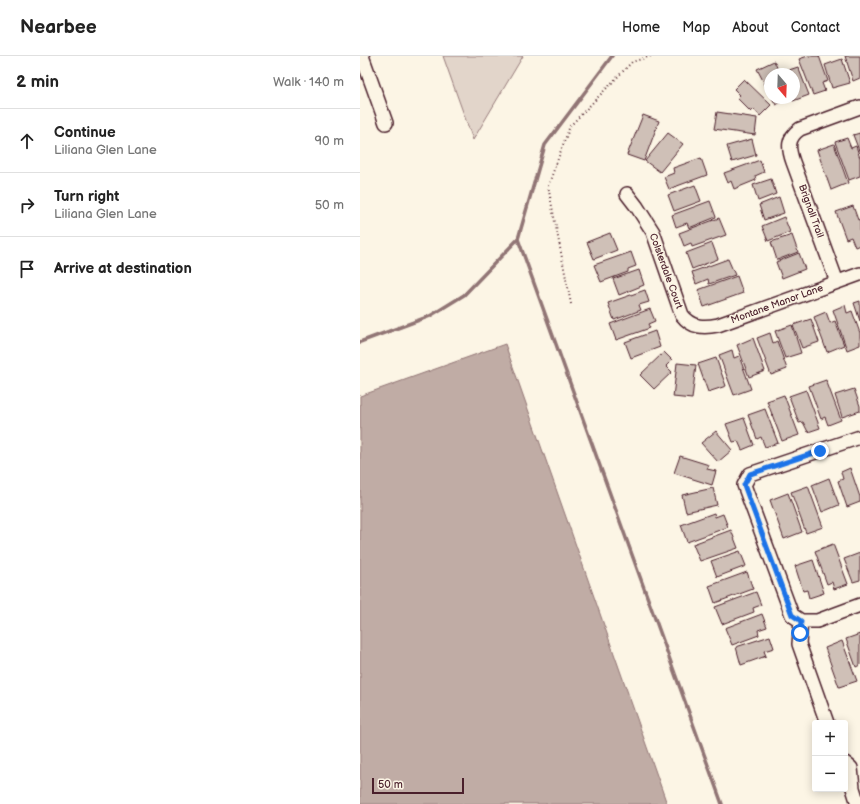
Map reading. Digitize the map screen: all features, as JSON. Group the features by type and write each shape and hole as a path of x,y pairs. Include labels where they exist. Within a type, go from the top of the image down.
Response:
{"street":[{"path":"362,56 386,123"},
{"name":"Brignall Trail","path":"838,282 790,154 790,139 800,128 860,107"},
{"name":"Colsterdale Court","path":"627,194 653,232 682,315 687,321 694,325"},
{"name":"Montane Manor Lane","path":"694,325 707,328 718,325 860,274"},
{"path":"860,437 750,474 744,485 792,615 801,621 817,621 860,605"},
{"path":"801,621 800,644 826,720"},
{"path":"852,766 853,788 858,804"}],"path":[{"path":"571,304 548,186 570,126 632,62 651,56"}],"shaded area":[{"path":"443,56 523,56 473,140"},
{"path":"505,344 667,804 360,804 360,396"}],"building":[{"path":"808,56 819,56 828,81 822,83 825,91 813,95 799,59"},
{"path":"845,56 860,56 860,78 853,81"},
{"path":"842,59 850,83 832,88 825,65"},
{"path":"774,61 777,68 764,68 764,82 757,69"},
{"path":"800,72 809,95 800,98"},
{"path":"744,79 764,98 764,104 771,105 760,116 754,109 751,112 737,98 740,95 734,89"},
{"path":"717,112 757,118 755,135 714,129"},
{"path":"643,115 659,121 644,161 627,155"},
{"path":"668,133 683,144 660,172 645,161"},
{"path":"860,133 860,153 853,135"},
{"path":"847,138 851,148 856,146 860,158 860,176 849,180 835,142"},
{"path":"752,139 756,155 732,162 727,146"},
{"path":"834,144 848,183 831,190 817,150"},
{"path":"701,158 707,175 669,189 664,177 674,173 673,168"},
{"path":"760,160 764,172 755,176 756,180 734,189 731,181 728,183 724,173"},
{"path":"771,179 776,194 758,201 753,185"},
{"path":"695,185 701,201 674,211 668,195"},
{"path":"779,197 784,213 764,220 759,205"},
{"path":"710,201 716,217 689,228 687,223 676,227 672,215"},
{"path":"853,206 858,220 860,219 860,245 855,247 851,237 846,239 836,212"},
{"path":"784,217 790,232 768,241 762,226"},
{"path":"719,218 726,235 692,247 691,243 684,246 679,233"},
{"path":"610,233 617,250 594,259 587,242"},
{"path":"792,235 798,252 777,260 771,242"},
{"path":"712,243 718,259 692,269 686,253"},
{"path":"631,252 636,266 628,269 628,272 601,282 594,265"},
{"path":"799,253 805,269 782,278 776,262"},
{"path":"728,259 735,275 709,284 708,279 696,284 692,272"},
{"path":"639,270 644,285 619,295 613,279"},
{"path":"737,276 743,293 704,307 698,290"},
{"path":"645,290 649,302 639,305 641,310 614,320 608,303"},
{"path":"860,301 860,321 854,303"},
{"path":"845,305 847,313 852,311 860,333 860,345 847,350 833,310"},
{"path":"650,309 655,321 648,324 650,328 616,340 610,324"},
{"path":"826,312 830,323 835,321 844,345 827,352 814,317"},
{"path":"811,319 819,342 802,348 793,325"},
{"path":"792,325 801,353 785,358 775,331"},
{"path":"655,331 660,347 631,358 625,342"},
{"path":"770,333 773,343 777,341 787,369 771,375 757,338"},
{"path":"753,338 765,371 749,377 737,345"},
{"path":"732,350 734,358 739,356 751,389 734,395 719,355"},
{"path":"664,352 672,360 666,366 672,372 654,389 640,375"},
{"path":"716,358 726,386 708,392 698,364"},
{"path":"677,363 696,365 692,399 673,397"},
{"path":"826,380 841,420 828,425 825,417 821,419 809,386"},
{"path":"854,389 860,406 860,411 842,417 835,395"},
{"path":"806,390 820,428 808,432 803,422 799,423 789,396"},
{"path":"784,395 799,435 782,441 767,401"},
{"path":"765,409 778,443 765,447 761,437 757,439 748,415"},
{"path":"744,418 754,445 742,450 738,441 733,442 726,424"},
{"path":"716,431 732,450 718,462 701,443"},
{"path":"680,456 709,465 707,469 716,471 712,485 674,473"},
{"path":"850,468 860,497 860,502 847,507 838,481 843,479 841,472"},
{"path":"829,478 839,505 822,512 812,485"},
{"path":"808,486 823,527 806,533 791,492"},
{"path":"713,488 717,505 686,512 682,495"},
{"path":"788,493 802,532 784,539 770,500"},
{"path":"714,513 715,517 723,514 728,527 687,542 681,525"},
{"path":"731,530 738,548 700,561 693,544"},
{"path":"833,544 848,584 834,589 832,582 827,584 815,551"},
{"path":"740,551 746,566 717,577 711,561"},
{"path":"860,553 860,580 853,582 844,559"},
{"path":"813,560 824,593 809,598 807,590 803,591 795,566"},
{"path":"747,572 753,589 715,603 709,586"},
{"path":"756,592 761,605 753,608 754,612 722,624 715,607"},
{"path":"762,614 767,627 758,630 759,635 732,645 725,628"},
{"path":"860,634 860,665 856,667 846,639"},
{"path":"770,636 774,648 764,651 766,656 741,665 736,647"},
{"path":"842,641 857,681 839,687 825,648"}],"waterway":[{"path":"360,342 430,316 464,295 518,239 545,145 612,56"},
{"path":"518,239 722,804"}],"route":[{"path":"800,633 801,621 792,615 744,485 750,474 820,451"}]}
